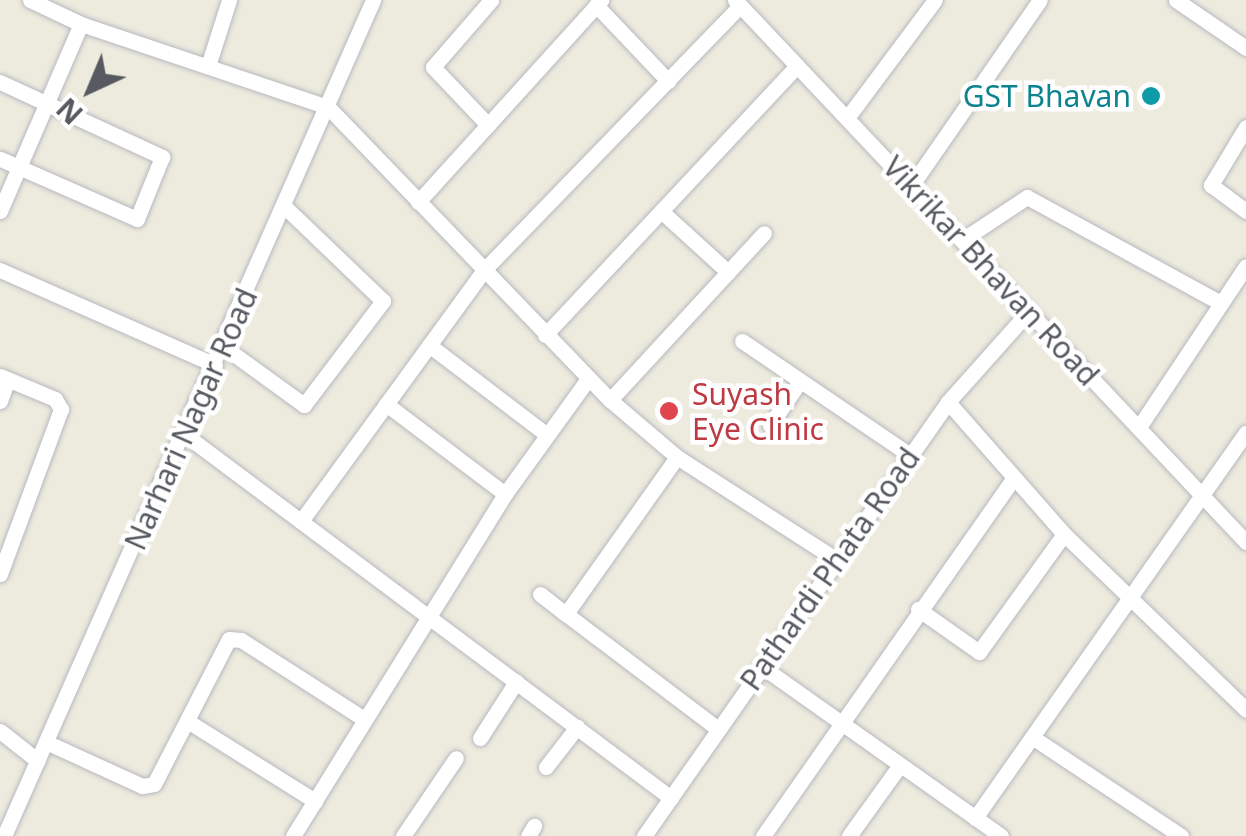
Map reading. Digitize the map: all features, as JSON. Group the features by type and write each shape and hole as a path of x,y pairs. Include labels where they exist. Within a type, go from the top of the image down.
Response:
{"street":[{"path":"30,0 63,7 82,24 328,107 482,272 610,400 678,457 834,559"},
{"path":"208,66 230,0"},
{"name":"Narhari Nagar Road","path":"4,836 224,347 373,0"},
{"path":"488,125 433,67 491,0"},
{"path":"846,118 935,0"},
{"path":"912,186 1040,0"},
{"path":"1176,0 1246,48"},
{"path":"418,202 598,2 668,80"},
{"path":"301,521 482,272 738,3"},
{"name":"Vikrikar Bhavan Road","path":"738,3 1246,542"},
{"path":"0,211 82,24"},
{"path":"545,335 797,66"},
{"path":"0,82 162,157 137,219 0,159"},
{"path":"1246,127 1211,185 1246,211"},
{"path":"962,240 1027,197 1221,303"},
{"path":"224,347 304,404 383,301 285,207"},
{"path":"661,211 728,272"},
{"path":"610,400 764,234"},
{"path":"1139,426 1246,266"},
{"path":"0,270 215,365"},
{"name":"Pathardi Phata Road","path":"644,836 834,559 948,402 1029,311"},
{"path":"742,341 910,455"},
{"path":"429,345 546,434"},
{"path":"0,401 4,378 55,398 62,410 8,532 0,574"},
{"path":"294,836 505,494 588,380"},
{"path":"770,425 800,381"},
{"path":"948,402 1064,534 1131,594 1246,710"},
{"path":"386,404 505,494"},
{"path":"975,818 1131,594 1204,498 1246,433"},
{"path":"184,434 671,798"},
{"path":"566,614 678,457"},
{"path":"763,836 918,608 1014,478"},
{"path":"918,608 978,652 1064,534"},
{"path":"540,594 718,729"},
{"path":"46,742 148,786 160,779 229,640 242,640 364,719"},
{"path":"761,666 1001,836"},
{"path":"480,738 516,682"},
{"path":"189,722 315,801"},
{"path":"546,767 577,727"},
{"path":"2,736 38,760"},
{"path":"1032,737 1181,836"},
{"path":"403,836 456,758"},
{"path":"849,836 900,765"}],"place":[{"name":"GST Bhavan","path":"1151,96"},
{"name":"Suyash Eye Clinic","path":"669,411"}]}
